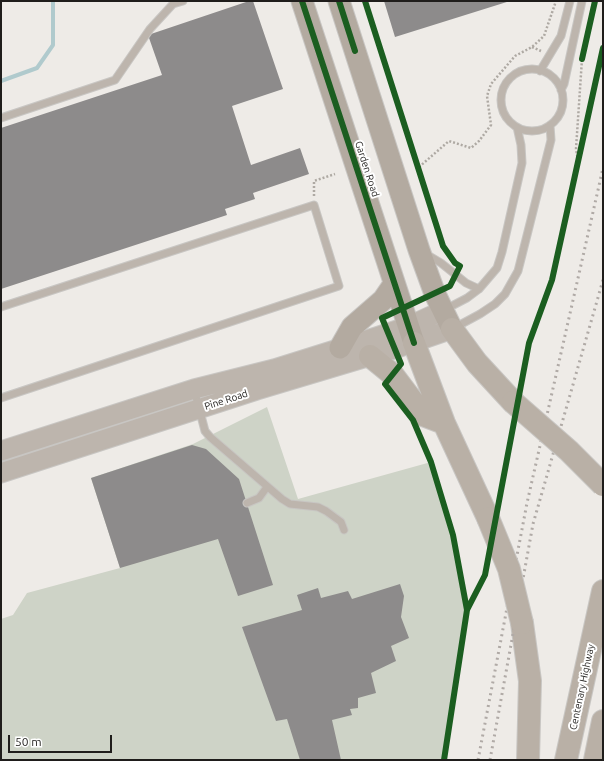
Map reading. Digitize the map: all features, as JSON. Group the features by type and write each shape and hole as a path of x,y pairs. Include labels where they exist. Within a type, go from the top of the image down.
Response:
{"highway":[{"path":"447,320 477,363 512,402 569,451 603,485"},
{"path":"411,334 444,423 488,518 509,569 522,623 530,681 528,760"},
{"path":"370,356 392,374 423,415 444,423"},
{"name":"Centenary Highway","path":"566,760 603,591"},
{"path":"595,760 603,721"}],"main road":[{"name":"Garden Road","path":"302,1 411,334"},
{"path":"339,1 419,250 447,320"},
{"path":"340,348 352,327 383,300 394,284"}],"street":[{"name":"Pine Road","path":"1,473 199,408 370,356 411,334 447,320"},
{"name":"Pine Road","path":"1,451 194,389 274,369 340,348 411,334"}],"lane":[{"path":"1,118 115,80 150,29 173,4 183,1"},
{"path":"540,71 559,40 570,1"},
{"path":"561,90 564,84 582,1"},
{"path":"532,69 540,71 549,75 561,90 563,100 561,110 557,118 550,125 534,131 525,130 510,122 502,108 501,98 504,88 516,74 532,69"},
{"path":"447,320 480,314 495,304 505,294 518,271 551,140 550,125"},
{"path":"447,320 467,298 479,289 497,268 518,187 523,154 517,127"},
{"path":"1,307 314,205 339,286 1,398"},
{"path":"419,250 441,263 466,283 479,289"},
{"path":"194,389 205,431 210,437 267,487 290,504 318,507 341,522 344,530"},
{"path":"247,504 259,498 267,487"}],"path":[{"path":"419,167 449,141 471,148 479,141 491,124 487,96 491,84 515,56 532,47 544,36 556,1"},
{"path":"582,59 584,52"},
{"path":"576,169 585,131"},
{"path":"576,134 578,161"},
{"path":"416,159 421,174"},
{"path":"314,205 314,181 335,174"}],"shaded area":[{"path":"267,407 298,499 431,462 453,535 467,610 444,760 1,760 1,619 13,615 27,593 120,568 91,478 193,444"}],"building":[{"path":"249,1 253,1 283,89 232,106 251,165 300,148 309,174 253,193 255,199 225,209 227,215 1,289 1,128 162,75 148,35"},
{"path":"384,1 510,1 395,37"},
{"path":"192,445 206,449 239,479 273,585 238,596 218,539 120,568 91,478"},
{"path":"400,584 404,596 401,617 409,638 391,646 396,661 371,673 376,693 358,698 358,708 350,709 352,715 332,720 341,760 300,760 287,719 276,721 242,627 302,610 297,595 318,588 321,598 348,591 352,599"}],"waterway":[{"path":"1,81 37,68 53,45 53,1"}],"railway":[{"path":"478,760 527,503 603,168"},
{"path":"490,760 533,524 603,280"}],"cycle path":[{"path":"302,1 414,343"},
{"path":"339,1 355,51"},
{"path":"365,1 443,246 455,263 460,266 450,286 382,318 401,364 385,384 413,420 431,462 453,535 467,610"},
{"path":"582,59 595,1"},
{"path":"444,760 467,610 485,575 529,343 552,280 603,48"}]}
